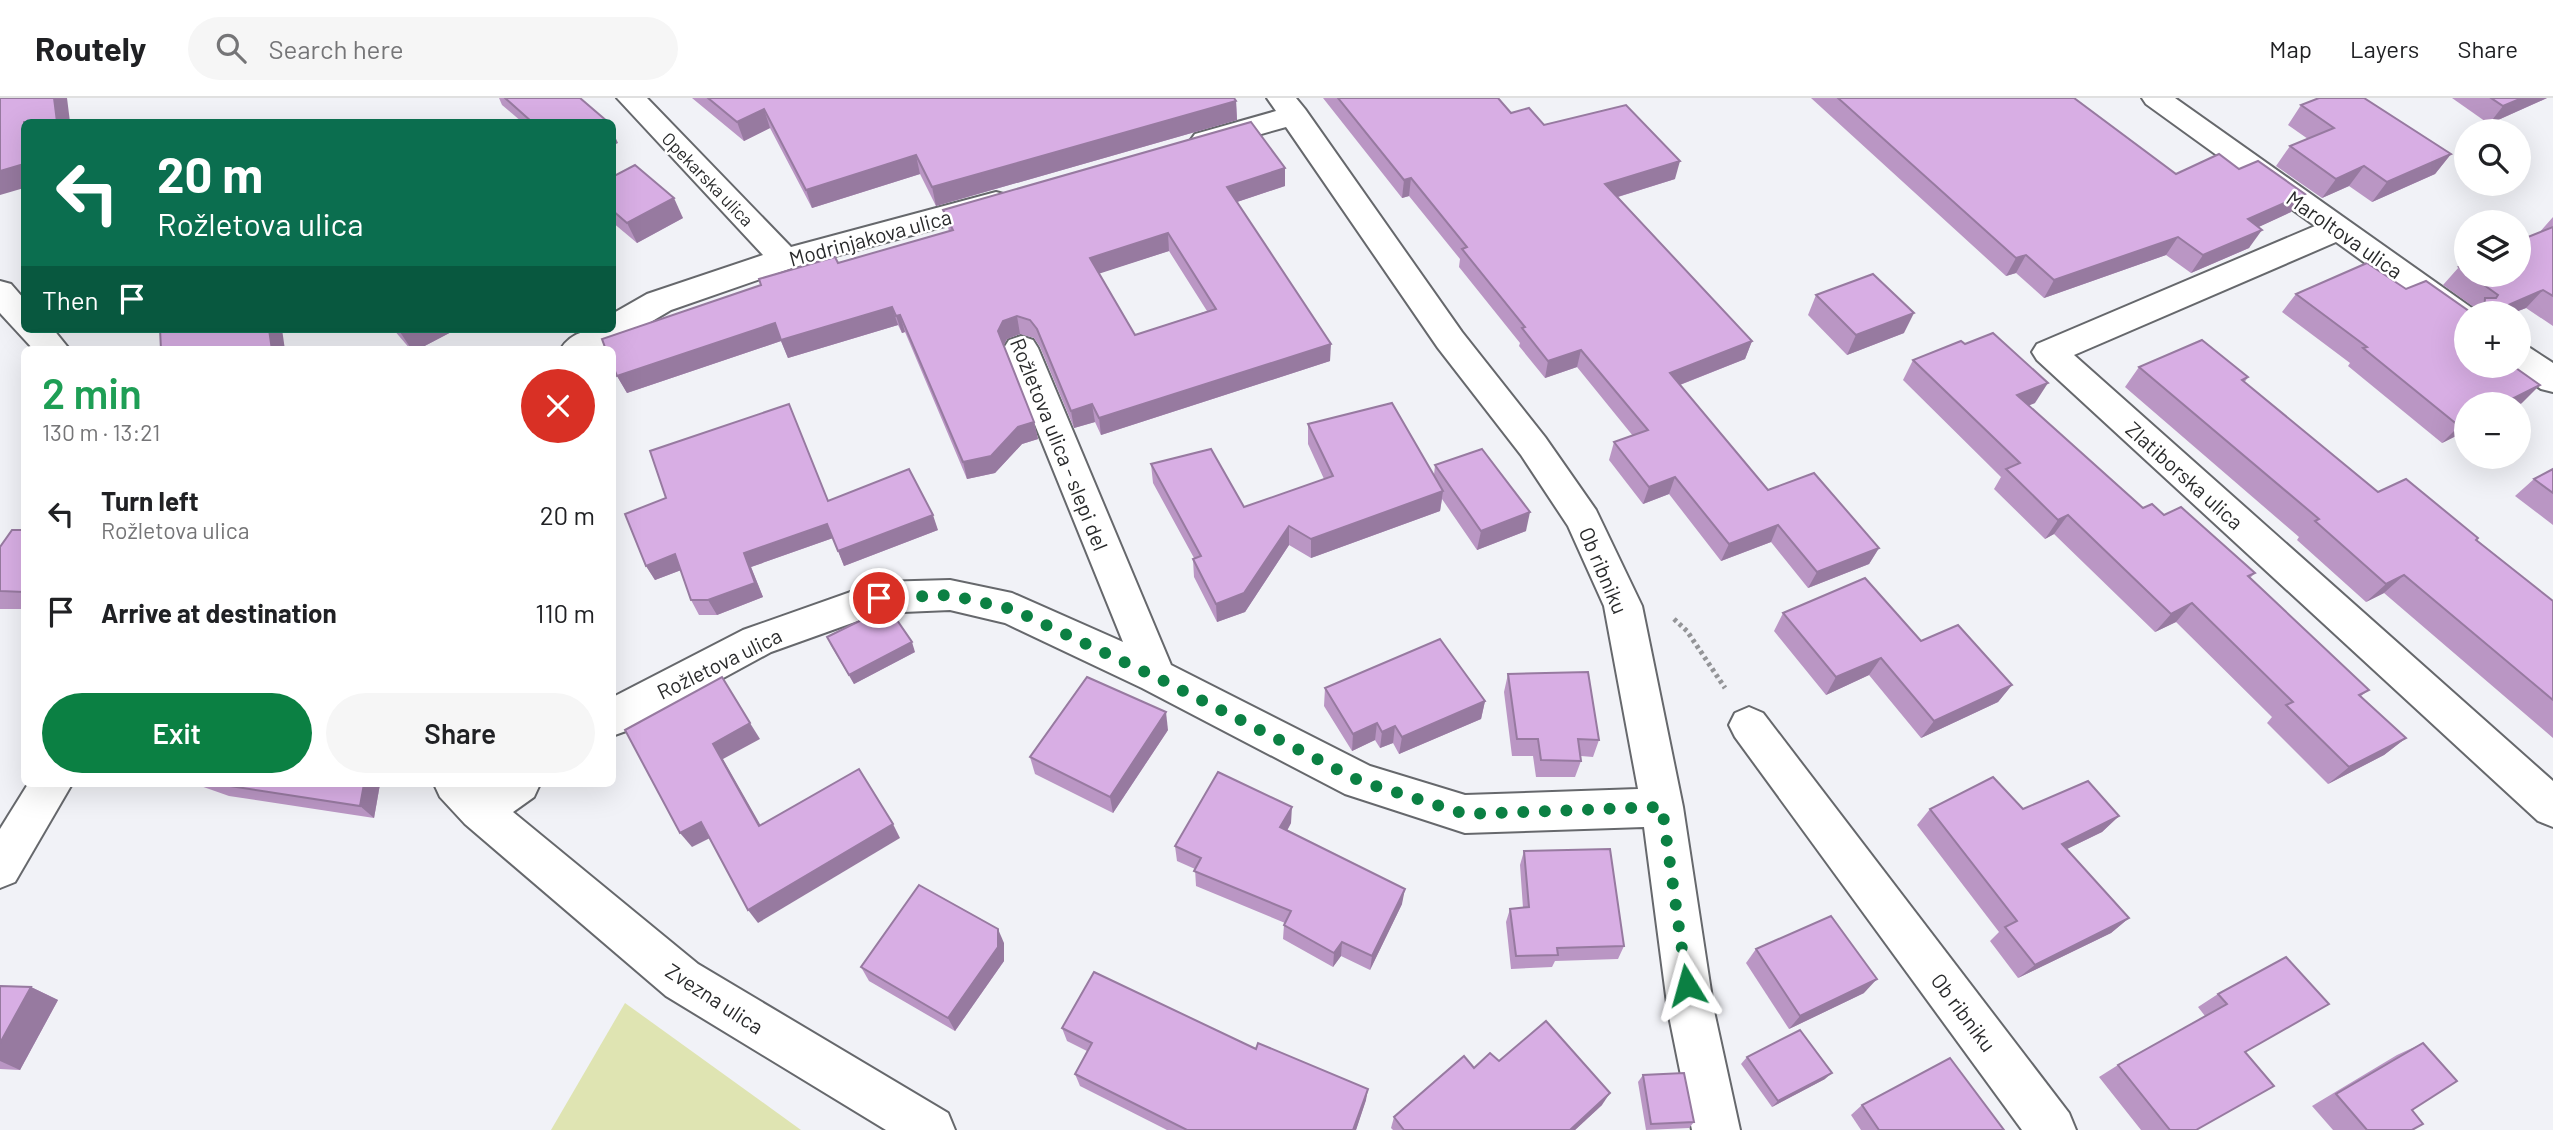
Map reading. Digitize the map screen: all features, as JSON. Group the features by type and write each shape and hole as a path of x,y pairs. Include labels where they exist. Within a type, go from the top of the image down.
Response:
{"street":[{"name":"Opekarska ulica","path":"631,98 785,259"},
{"name":"Maroltova ulica","path":"2156,98 2454,311"},
{"path":"1176,150 1288,107"},
{"name":"Ob ribniku","path":"1288,107 1450,340 1533,446 1583,520 1623,606 1662,807 1691,1011 1716,1130"},
{"name":"Modrinjakova ulica","path":"616,327 659,302 785,259 1030,192"},
{"name":"Zlatiborska ulica","path":"2337,229 2049,352 2553,808"},
{"path":"0,292 21,315"},
{"path":"38,333 49,346"},
{"name":"Modrinjakova ulica","path":"584,346 606,333"},
{"name":"Rožletova ulica - slepi del","path":"1021,348 1156,677"},
{"path":"2531,365 2553,380"},
{"name":"Rožletova ulica","path":"616,716 757,642 879,598 950,595 1012,609 1156,677 1360,781 1465,814 1662,807"},
{"name":"Ob ribniku","path":"1749,726 2052,1130"},
{"path":"0,868 49,787"},
{"path":"467,797 507,787"},
{"name":"Zvezna ulica","path":"467,797 682,981 931,1130"}],"path":[{"path":"1667,613 1687,631 1749,726"}],"green space":[{"path":"625,1003 801,1130 551,1130"}],"building":[{"path":"0,98 54,98 57,119 21,119 21,165 0,171"},
{"path":"505,98 580,98 604,119 529,119"},
{"path":"708,98 1234,98 1236,101 932,187 916,155 806,190 764,109 737,122"},
{"path":"1338,98 1498,98 1511,113 1529,108 1544,125 1626,105 1680,161 1605,184 1752,341 1670,373 1768,490 1814,473 1879,548 1817,572 1778,525 1729,544 1675,477 1649,487 1614,442 1648,430 1581,350 1548,361 1522,328 1525,327 1462,249 1467,247 1411,178 1404,180"},
{"path":"1838,98 2074,98 2176,174 2219,154 2239,169 2258,161 2305,194 2248,219 2262,230 2203,255 2178,237 2054,280 2026,255 2016,258"},
{"path":"2319,98 2364,98 2451,154 2387,182 2364,166 2336,179 2290,146 2334,128 2301,105"},
{"path":"2491,98 2522,98 2503,106"},
{"path":"1251,122 1285,168 1227,187 1331,344 1099,418 1092,404 1071,411 1037,329 1030,320 1017,316 1003,321 998,331 1034,422 1018,427 991,456 963,462 900,315 896,316 892,307 781,340 775,323 617,376 616,346 605,346 602,339 761,285 759,279 835,257 838,263 953,230 943,210","holes":["1168,233 1216,309 1135,335 1090,258"]},
{"path":"635,165 674,198 627,223 616,213 616,175"},
{"path":"2553,227 2553,296 2543,290 2518,301 2485,301 2485,298 2496,298 2498,295 2487,287 2531,287 2531,236"},
{"path":"2367,263 2406,289 2426,281 2455,301 2454,378 2530,378 2540,385 2526,392 2454,392 2454,422 2363,348 2367,347 2296,294"},
{"path":"1873,274 1914,313 1856,335 1816,295"},
{"path":"160,333 270,333 271,346 161,346"},
{"path":"1993,333 2048,383 2017,395 2143,508 2152,504 2164,515 2181,507 2255,573 2248,576 2369,690 2359,695 2406,738 2349,767 2286,705 2293,702 2192,603 2171,614 2068,515 2058,520 2006,469 2020,463 1913,360 1961,341 1965,344"},
{"path":"2202,340 2248,377 2242,380 2378,492 2406,479 2478,538 2476,540 2553,601 2553,700 2404,575 2386,584 2315,521 2319,519 2139,367"},
{"path":"1392,403 1443,491 1311,539 1289,526 1244,593 1216,604 1193,559 1201,556 1151,464 1211,449 1244,507 1333,476 1308,424"},
{"path":"789,404 828,501 909,469 933,515 838,551 827,524 744,553 755,583 708,600 691,600 675,554 646,566 625,514 666,498 650,451"},
{"path":"1482,449 1530,512 1481,531 1435,465"},
{"path":"2553,469 2553,493 2534,479"},
{"path":"12,530 21,530 21,592 0,591 0,547"},
{"path":"1865,578 1921,641 1958,625 2012,685 1934,721 1881,658 1836,677 1783,613"},
{"path":"888,607 912,642 849,675 827,637"},
{"path":"1440,639 1485,701 1402,737 1395,726 1382,732 1377,723 1353,734 1325,688"},
{"path":"1588,672 1599,740 1578,739 1581,761 1541,760 1538,739 1517,739 1508,674"},
{"path":"722,677 750,723 713,744 759,826 859,769 893,824 748,910 701,822 680,833 625,730"},
{"path":"1087,677 1166,712 1110,797 1030,757"},
{"path":"1218,772 1292,807 1280,827 1405,889 1372,956 1342,942 1334,953 1284,925 1291,911 1194,871 1201,858 1175,846"},
{"path":"1993,777 2023,809 2088,781 2119,816 2062,844 2129,918 2035,965 2005,927 2017,921 1930,809"},
{"path":"236,787 363,787 360,806"},
{"path":"1610,849 1624,946 1557,948 1558,955 1516,956 1510,909 1529,907 1524,851"},
{"path":"919,885 998,929 998,947 948,1018 861,967"},
{"path":"1831,916 1877,979 1800,1016 1756,949"},
{"path":"2286,957 2329,1004 2245,1052 2274,1086 2196,1130 2170,1130 2118,1065 2227,1004 2218,994"},
{"path":"1094,972 1256,1049 1258,1043 1368,1089 1353,1130 1187,1130 1075,1074 1092,1043 1062,1028"},
{"path":"0,986 31,987 0,1043"},
{"path":"1546,1021 1610,1093 1570,1130 1404,1130 1394,1117 1464,1056 1474,1068 1490,1053 1499,1061"},
{"path":"1800,1030 1832,1073 1778,1101 1747,1057"},
{"path":"2423,1043 2457,1081 2412,1110 2423,1124 2412,1130 2367,1130 2336,1094"},
{"path":"1950,1058 2004,1130 1879,1130 1862,1105"},
{"path":"1684,1073 1694,1122 1651,1124 1643,1075"}],"route":[{"path":"879,598 950,595 1012,609 1110,654 1360,781 1465,814 1662,807 1687,985"}]}
